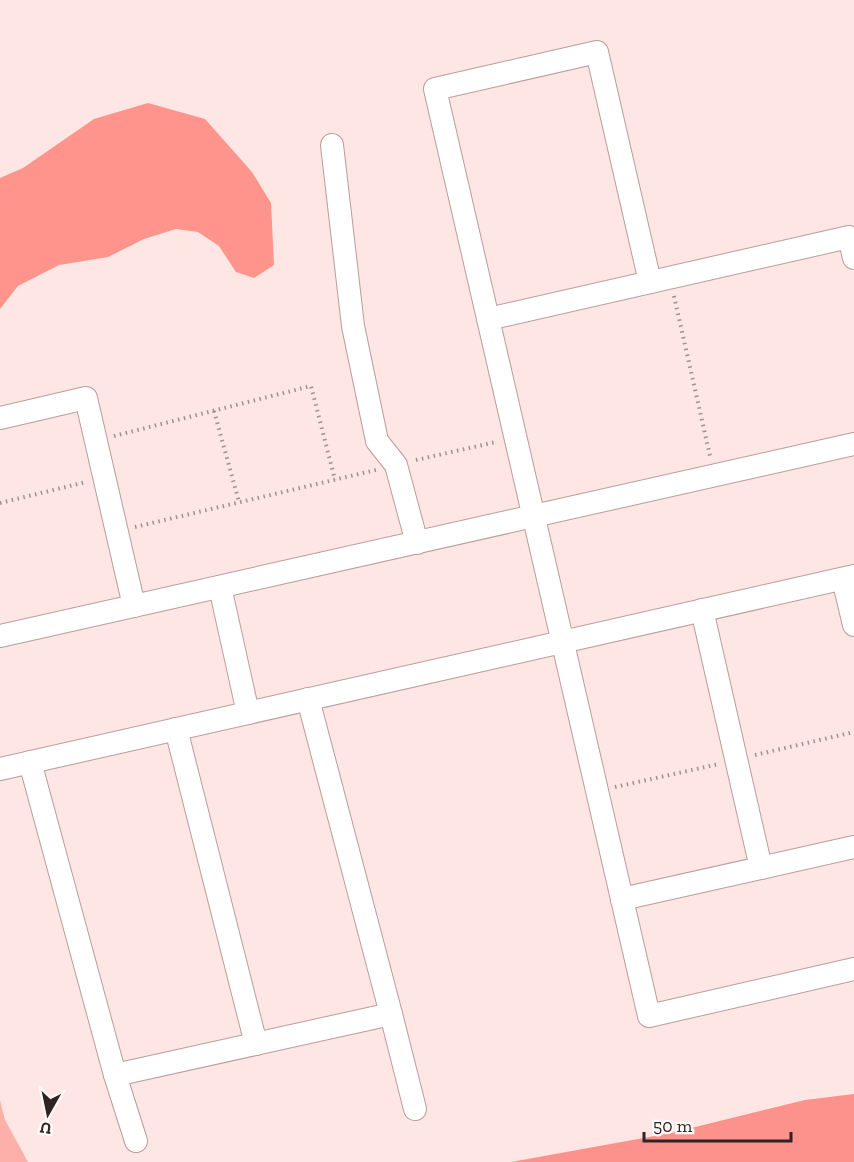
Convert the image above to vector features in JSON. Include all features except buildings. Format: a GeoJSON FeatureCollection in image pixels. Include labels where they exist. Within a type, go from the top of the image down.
{"type":"FeatureCollection","features":[{"type":"Feature","properties":{"kind":"street"},"geometry":{"type":"LineString","coordinates":[[660,280],[597,52],[435,89],[649,1016],[854,969]]}},
{"type":"Feature","properties":{"kind":"street"},"geometry":{"type":"LineString","coordinates":[[332,145],[353,326],[377,441],[396,465],[417,543]]}},
{"type":"Feature","properties":{"kind":"street"},"geometry":{"type":"LineString","coordinates":[[488,319],[849,237],[854,258]]}},
{"type":"Feature","properties":{"kind":"street"},"geometry":{"type":"LineString","coordinates":[[0,418],[86,398],[134,606]]}},
{"type":"Feature","properties":{"kind":"street"},"geometry":{"type":"LineString","coordinates":[[0,636],[854,444]]}},
{"type":"Feature","properties":{"kind":"street"},"geometry":{"type":"LineString","coordinates":[[0,769],[848,577],[854,625]]}},
{"type":"Feature","properties":{"kind":"street"},"geometry":{"type":"LineString","coordinates":[[220,587],[248,713]]}},
{"type":"Feature","properties":{"kind":"street"},"geometry":{"type":"LineString","coordinates":[[702,610],[761,868]]}},
{"type":"Feature","properties":{"kind":"street"},"geometry":{"type":"LineString","coordinates":[[308,699],[415,1109]]}},
{"type":"Feature","properties":{"kind":"street"},"geometry":{"type":"LineString","coordinates":[[176,729],[256,1044]]}},
{"type":"Feature","properties":{"kind":"street"},"geometry":{"type":"LineString","coordinates":[[30,762],[115,1075],[136,1141]]}},
{"type":"Feature","properties":{"kind":"street"},"geometry":{"type":"LineString","coordinates":[[622,899],[854,847]]}},
{"type":"Feature","properties":{"kind":"street"},"geometry":{"type":"LineString","coordinates":[[115,1075],[391,1014]]}},
{"type":"Feature","properties":{"kind":"path"},"geometry":{"type":"LineString","coordinates":[[660,280],[715,475]]}},
{"type":"Feature","properties":{"kind":"path"},"geometry":{"type":"LineString","coordinates":[[96,440],[310,386],[334,480]]}},
{"type":"Feature","properties":{"kind":"path"},"geometry":{"type":"LineString","coordinates":[[214,411],[240,502]]}},
{"type":"Feature","properties":{"kind":"path"},"geometry":{"type":"LineString","coordinates":[[117,531],[516,437]]}},
{"type":"Feature","properties":{"kind":"path"},"geometry":{"type":"LineString","coordinates":[[0,503],[105,478]]}},
{"type":"Feature","properties":{"kind":"shaded area"},"geometry":{"type":"Polygon","coordinates":[[[148,103],[205,119],[252,172],[271,203],[274,265],[254,278],[236,272],[219,246],[198,232],[176,229],[144,239],[108,257],[59,265],[18,286],[0,309],[0,178],[23,168],[94,119],[148,103]]]}},
{"type":"Feature","properties":{"kind":"shaded area"},"geometry":{"type":"Polygon","coordinates":[[[854,1094],[854,1162],[511,1162],[671,1133],[805,1100],[854,1094]]]}},
{"type":"Feature","properties":{"kind":"shaded area"},"geometry":{"type":"Polygon","coordinates":[[[0,1100],[5,1120],[28,1162],[0,1162],[0,1100]]]}}]}
